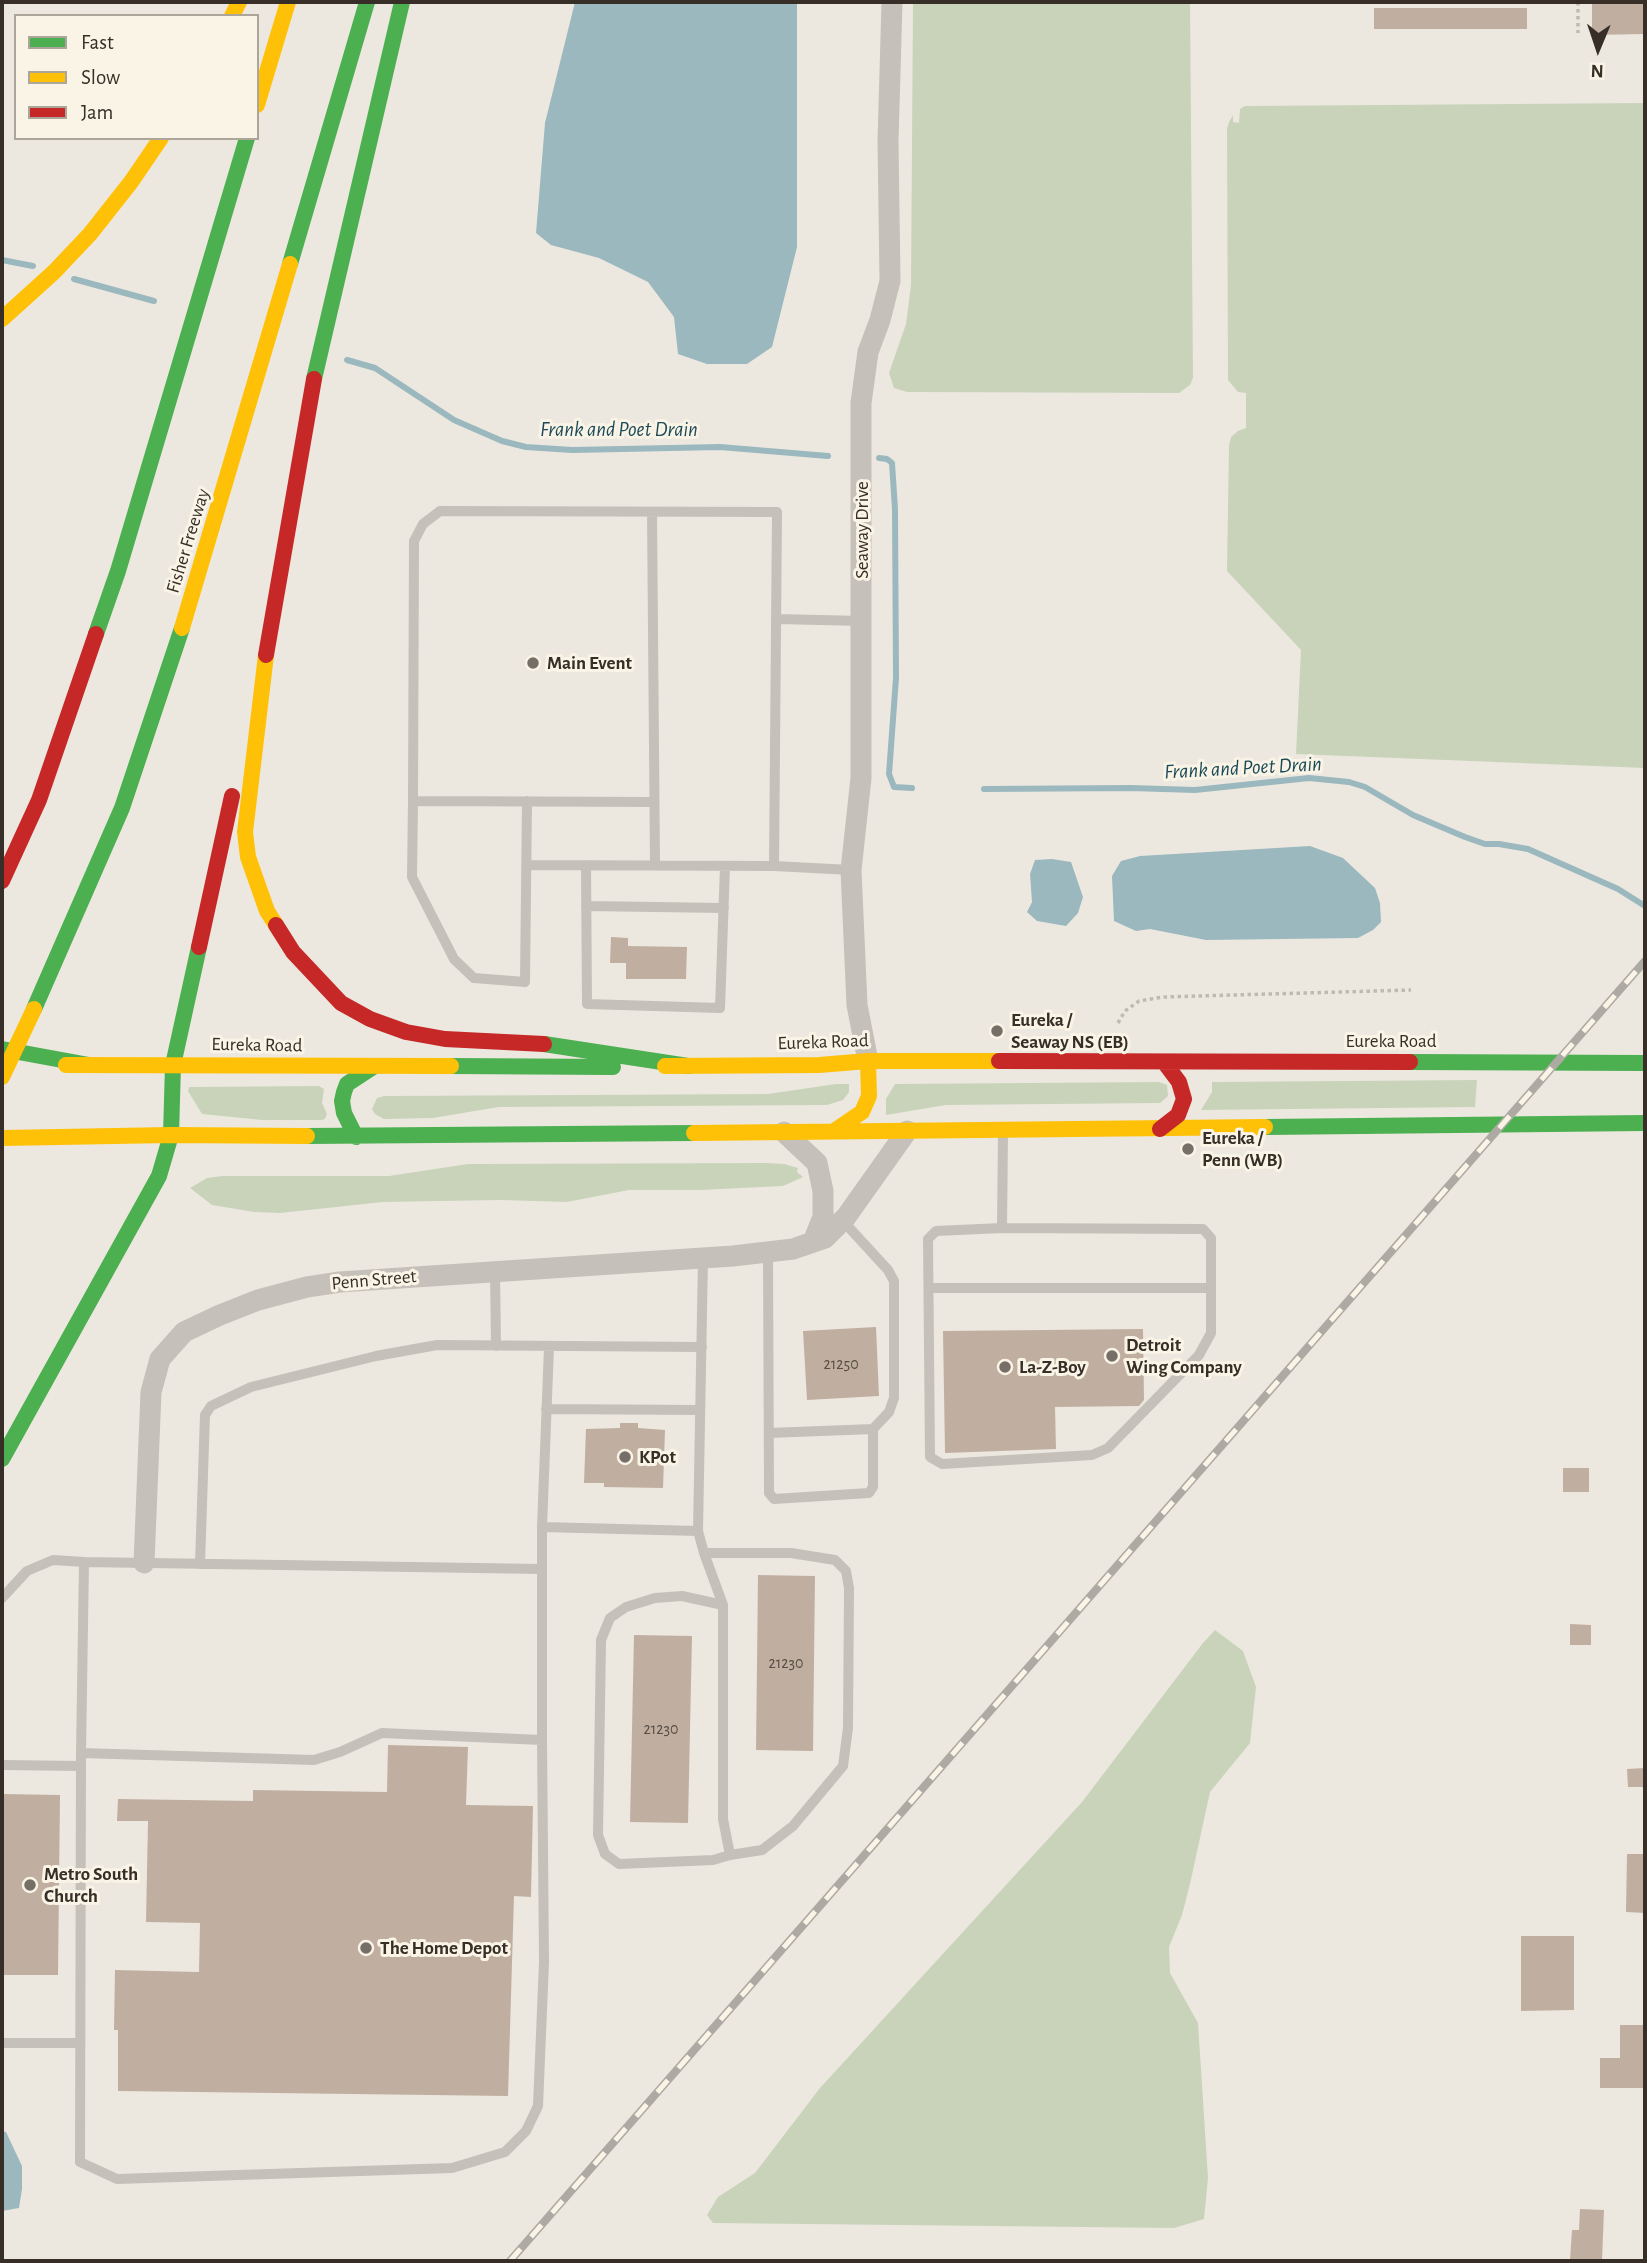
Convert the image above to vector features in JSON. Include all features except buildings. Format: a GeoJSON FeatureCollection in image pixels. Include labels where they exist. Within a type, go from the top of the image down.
{"type":"FeatureCollection","features":[{"type":"Feature","properties":{"kind":"main road"},"geometry":{"type":"LineString","coordinates":[[259,97],[288,2]]}},
{"type":"Feature","properties":{"kind":"main road","name":"Fisher Freeway"},"geometry":{"type":"LineString","coordinates":[[2,1077],[122,808],[197,584],[367,2]]}},
{"type":"Feature","properties":{"kind":"main road"},"geometry":{"type":"LineString","coordinates":[[2,1459],[143,1208],[159,1176],[171,1135],[173,1065],[270,623],[319,351],[402,2]]}},
{"type":"Feature","properties":{"kind":"main road"},"geometry":{"type":"LineString","coordinates":[[2,319],[54,272],[90,234],[131,182],[159,140]]}},
{"type":"Feature","properties":{"kind":"main road"},"geometry":{"type":"LineString","coordinates":[[2,881],[39,800],[118,572],[246,140]]}},
{"type":"Feature","properties":{"kind":"main road"},"geometry":{"type":"LineString","coordinates":[[270,623],[247,807],[245,832],[248,857],[267,911],[281,935],[319,982],[341,1003],[370,1019],[406,1032],[445,1039],[552,1044],[688,1066]]}},
{"type":"Feature","properties":{"kind":"main road"},"geometry":{"type":"LineString","coordinates":[[2,1049],[89,1065]]}},
{"type":"Feature","properties":{"kind":"main road"},"geometry":{"type":"LineString","coordinates":[[834,1132],[862,1112],[869,1096],[868,1061]]}},
{"type":"Feature","properties":{"kind":"main road","name":"Eureka Road"},"geometry":{"type":"LineString","coordinates":[[2,1066],[373,1068],[819,1065],[868,1061],[1645,1063]]}},
{"type":"Feature","properties":{"kind":"main road"},"geometry":{"type":"LineString","coordinates":[[1160,1129],[1178,1115],[1184,1100],[1180,1082],[1164,1062]]}},
{"type":"Feature","properties":{"kind":"main road"},"geometry":{"type":"LineString","coordinates":[[356,1137],[344,1113],[344,1091],[347,1084],[373,1068]]}},
{"type":"Feature","properties":{"kind":"main road"},"geometry":{"type":"LineString","coordinates":[[2,1138],[171,1135],[356,1137],[1645,1123]]}},
{"type":"Feature","properties":{"kind":"street","name":"Seaway Drive"},"geometry":{"type":"LineString","coordinates":[[868,1061],[857,1005],[851,870],[860,803],[863,621],[862,385],[868,352],[890,281],[888,141],[892,2]]}},
{"type":"Feature","properties":{"kind":"street","name":"Penn Street"},"geometry":{"type":"LineString","coordinates":[[144,1563],[151,1392],[160,1359],[184,1332],[220,1314],[258,1300],[307,1287],[340,1282],[704,1258],[793,1249],[825,1238],[843,1221],[906,1131]]}},
{"type":"Feature","properties":{"kind":"street"},"geometry":{"type":"LineString","coordinates":[[784,1132],[817,1163],[824,1191],[822,1217],[813,1242]]}},
{"type":"Feature","properties":{"kind":"lane"},"geometry":{"type":"LineString","coordinates":[[527,801],[525,982],[474,978],[454,959],[412,877],[414,541],[423,524],[440,511],[777,512],[774,866]]}},
{"type":"Feature","properties":{"kind":"lane"},"geometry":{"type":"LineString","coordinates":[[652,512],[655,865]]}},
{"type":"Feature","properties":{"kind":"lane"},"geometry":{"type":"LineString","coordinates":[[776,619],[863,621]]}},
{"type":"Feature","properties":{"kind":"lane"},"geometry":{"type":"LineString","coordinates":[[413,801],[654,802]]}},
{"type":"Feature","properties":{"kind":"lane"},"geometry":{"type":"LineString","coordinates":[[527,865],[774,866],[851,870]]}},
{"type":"Feature","properties":{"kind":"lane"},"geometry":{"type":"LineString","coordinates":[[586,865],[587,1003],[720,1008],[725,866]]}},
{"type":"Feature","properties":{"kind":"lane"},"geometry":{"type":"LineString","coordinates":[[586,906],[724,908]]}},
{"type":"Feature","properties":{"kind":"lane"},"geometry":{"type":"LineString","coordinates":[[1002,1228],[1003,1130]]}},
{"type":"Feature","properties":{"kind":"lane"},"geometry":{"type":"LineString","coordinates":[[768,1252],[769,1493],[774,1499],[869,1493],[873,1487],[873,1429],[889,1412],[894,1398],[894,1281],[888,1270],[843,1221]]}},
{"type":"Feature","properties":{"kind":"lane"},"geometry":{"type":"LineString","coordinates":[[1002,1228],[1203,1229],[1211,1238],[1211,1288],[1211,1333],[1199,1355],[1108,1448],[1092,1455],[942,1464],[930,1457],[929,1239],[936,1231],[1002,1228]]}},
{"type":"Feature","properties":{"kind":"lane"},"geometry":{"type":"LineString","coordinates":[[704,1258],[698,1531],[723,1605],[723,1819],[730,1855]]}},
{"type":"Feature","properties":{"kind":"lane"},"geometry":{"type":"LineString","coordinates":[[495,1271],[496,1346]]}},
{"type":"Feature","properties":{"kind":"lane"},"geometry":{"type":"LineString","coordinates":[[929,1288],[1211,1288]]}},
{"type":"Feature","properties":{"kind":"lane"},"geometry":{"type":"LineString","coordinates":[[200,1564],[205,1415],[211,1406],[251,1387],[376,1356],[437,1345],[549,1348],[702,1347]]}},
{"type":"Feature","properties":{"kind":"lane"},"geometry":{"type":"LineString","coordinates":[[84,1562],[80,2162],[117,2179],[452,2168],[505,2152],[526,2131],[538,2106],[544,1962],[542,1527],[549,1348]]}},
{"type":"Feature","properties":{"kind":"lane"},"geometry":{"type":"LineString","coordinates":[[546,1409],[700,1410]]}},
{"type":"Feature","properties":{"kind":"lane"},"geometry":{"type":"LineString","coordinates":[[769,1433],[873,1429]]}},
{"type":"Feature","properties":{"kind":"lane"},"geometry":{"type":"LineString","coordinates":[[542,1527],[698,1531]]}},
{"type":"Feature","properties":{"kind":"lane"},"geometry":{"type":"LineString","coordinates":[[704,1553],[791,1553],[835,1560],[846,1571],[849,1588],[848,1728],[843,1766],[793,1826],[762,1850],[713,1860],[618,1864],[605,1854],[598,1835],[601,1640],[610,1618],[626,1607],[655,1598],[682,1597],[723,1605]]}},
{"type":"Feature","properties":{"kind":"lane"},"geometry":{"type":"LineString","coordinates":[[2,1598],[27,1571],[53,1560],[542,1569]]}},
{"type":"Feature","properties":{"kind":"lane"},"geometry":{"type":"LineString","coordinates":[[81,1754],[314,1760],[340,1752],[382,1733],[542,1740]]}},
{"type":"Feature","properties":{"kind":"lane"},"geometry":{"type":"LineString","coordinates":[[2,1765],[81,1766]]}},
{"type":"Feature","properties":{"kind":"lane"},"geometry":{"type":"LineString","coordinates":[[2,2043],[80,2043]]}},
{"type":"Feature","properties":{"kind":"path"},"geometry":{"type":"LineString","coordinates":[[1577,2],[1578,33]]}},
{"type":"Feature","properties":{"kind":"path"},"geometry":{"type":"LineString","coordinates":[[1118,1023],[1125,1011],[1139,1001],[1163,998],[1411,990]]}},
{"type":"Feature","properties":{"kind":"green space"},"geometry":{"type":"Polygon","coordinates":[[[913,2],[1190,2],[1193,378],[1190,385],[1179,393],[907,392],[894,388],[889,373],[906,324],[911,285],[913,2]]]}},
{"type":"Feature","properties":{"kind":"green space"},"geometry":{"type":"Polygon","coordinates":[[[1645,103],[1645,768],[1296,754],[1301,650],[1227,571],[1229,445],[1231,437],[1246,428],[1246,393],[1238,392],[1228,380],[1229,122],[1233,115],[1233,122],[1239,123],[1240,109],[1245,106],[1645,103]]]}},
{"type":"Feature","properties":{"kind":"green space"},"geometry":{"type":"Polygon","coordinates":[[[1477,1080],[1475,1107],[1201,1110],[1212,1092],[1212,1082],[1477,1080]]]}},
{"type":"Feature","properties":{"kind":"green space"},"geometry":{"type":"Polygon","coordinates":[[[1159,1082],[1167,1085],[1168,1096],[1160,1103],[946,1105],[886,1115],[886,1099],[895,1084],[1159,1082]]]}},
{"type":"Feature","properties":{"kind":"green space"},"geometry":{"type":"Polygon","coordinates":[[[849,1084],[849,1092],[843,1100],[827,1105],[499,1107],[433,1118],[384,1119],[372,1109],[377,1098],[384,1096],[768,1094],[849,1084]]]}},
{"type":"Feature","properties":{"kind":"green space"},"geometry":{"type":"Polygon","coordinates":[[[319,1086],[324,1089],[322,1103],[327,1114],[325,1119],[321,1120],[262,1120],[202,1114],[188,1091],[189,1087],[319,1086]]]}},
{"type":"Feature","properties":{"kind":"green space"},"geometry":{"type":"Polygon","coordinates":[[[767,1163],[798,1168],[797,1172],[803,1177],[783,1186],[629,1190],[567,1202],[383,1202],[280,1213],[212,1205],[190,1188],[207,1178],[222,1176],[389,1176],[468,1164],[767,1163]]]}},
{"type":"Feature","properties":{"kind":"green space"},"geometry":{"type":"Polygon","coordinates":[[[1215,1630],[1243,1651],[1256,1687],[1250,1743],[1210,1792],[1182,1915],[1169,1947],[1170,1973],[1198,2023],[1208,2178],[1204,2219],[1174,2228],[713,2223],[707,2215],[718,2197],[755,2173],[820,2088],[1082,1802],[1215,1630]]]}},
{"type":"Feature","properties":{"kind":"water"},"geometry":{"type":"Polygon","coordinates":[[[575,2],[797,2],[797,247],[772,347],[747,364],[707,364],[678,354],[674,317],[648,282],[599,258],[551,245],[536,233],[545,123],[575,2]]]}},
{"type":"Feature","properties":{"kind":"water"},"geometry":{"type":"Polygon","coordinates":[[[1310,846],[1343,858],[1375,888],[1380,903],[1381,922],[1373,930],[1358,938],[1206,940],[1150,929],[1136,931],[1114,921],[1112,876],[1121,861],[1140,856],[1310,846]]]}},
{"type":"Feature","properties":{"kind":"water"},"geometry":{"type":"Polygon","coordinates":[[[1035,860],[1071,862],[1083,897],[1078,913],[1066,926],[1037,921],[1027,912],[1032,902],[1030,874],[1035,860]]]}},
{"type":"Feature","properties":{"kind":"water"},"geometry":{"type":"Polygon","coordinates":[[[2,2131],[6,2132],[22,2166],[22,2189],[19,2208],[2,2211],[2,2131]]]}},
{"type":"Feature","properties":{"kind":"waterway","name":"Frank and Poet Drain"},"geometry":{"type":"LineString","coordinates":[[2,260],[33,266]]}},
{"type":"Feature","properties":{"kind":"waterway","name":"Frank and Poet Drain"},"geometry":{"type":"LineString","coordinates":[[74,279],[154,301]]}},
{"type":"Feature","properties":{"kind":"waterway","name":"Frank and Poet Drain"},"geometry":{"type":"LineString","coordinates":[[347,360],[375,368],[454,420],[502,441],[526,447],[572,450],[720,447],[828,456]]}},
{"type":"Feature","properties":{"kind":"waterway","name":"Frank and Poet Drain"},"geometry":{"type":"LineString","coordinates":[[879,458],[892,463],[895,509],[896,678],[889,774],[894,787],[912,788]]}},
{"type":"Feature","properties":{"kind":"waterway","name":"Frank and Poet Drain"},"geometry":{"type":"LineString","coordinates":[[984,789],[1195,790],[1309,778],[1349,782],[1365,787],[1413,815],[1465,837],[1485,844],[1528,849],[1618,889],[1645,906]]}},
{"type":"Feature","properties":{"kind":"railway"},"geometry":{"type":"LineString","coordinates":[[510,2261],[1645,961]]}},
{"type":"Feature","properties":{"kind":"traffic: fast"},"geometry":{"type":"LineString","coordinates":[[290,264],[367,2]]}},
{"type":"Feature","properties":{"kind":"traffic: fast"},"geometry":{"type":"LineString","coordinates":[[314,379],[402,2]]}},
{"type":"Feature","properties":{"kind":"traffic: fast"},"geometry":{"type":"LineString","coordinates":[[96,634],[118,571],[246,140]]}},
{"type":"Feature","properties":{"kind":"traffic: fast"},"geometry":{"type":"LineString","coordinates":[[34,1009],[122,808],[182,628]]}},
{"type":"Feature","properties":{"kind":"traffic: fast"},"geometry":{"type":"LineString","coordinates":[[2,1459],[159,1176],[171,1135],[173,1065],[199,947]]}},
{"type":"Feature","properties":{"kind":"traffic: fast"},"geometry":{"type":"LineString","coordinates":[[544,1044],[688,1066]]}},
{"type":"Feature","properties":{"kind":"traffic: fast"},"geometry":{"type":"LineString","coordinates":[[2,1049],[89,1065]]}},
{"type":"Feature","properties":{"kind":"traffic: fast"},"geometry":{"type":"LineString","coordinates":[[1410,1062],[1645,1063]]}},
{"type":"Feature","properties":{"kind":"traffic: fast"},"geometry":{"type":"LineString","coordinates":[[451,1066],[613,1067]]}},
{"type":"Feature","properties":{"kind":"traffic: fast"},"geometry":{"type":"LineString","coordinates":[[356,1137],[344,1113],[344,1092],[347,1084],[373,1067]]}},
{"type":"Feature","properties":{"kind":"traffic: fast"},"geometry":{"type":"LineString","coordinates":[[1265,1127],[1645,1123]]}},
{"type":"Feature","properties":{"kind":"traffic: fast"},"geometry":{"type":"LineString","coordinates":[[307,1136],[694,1133]]}},
{"type":"Feature","properties":{"kind":"traffic: slow"},"geometry":{"type":"LineString","coordinates":[[233,14],[239,2]]}},
{"type":"Feature","properties":{"kind":"traffic: slow"},"geometry":{"type":"LineString","coordinates":[[259,98],[288,2]]}},
{"type":"Feature","properties":{"kind":"traffic: slow"},"geometry":{"type":"LineString","coordinates":[[2,319],[54,272],[90,234],[160,140]]}},
{"type":"Feature","properties":{"kind":"traffic: slow"},"geometry":{"type":"LineString","coordinates":[[182,628],[290,264]]}},
{"type":"Feature","properties":{"kind":"traffic: slow"},"geometry":{"type":"LineString","coordinates":[[266,655],[245,832],[248,857],[267,911],[276,925]]}},
{"type":"Feature","properties":{"kind":"traffic: slow"},"geometry":{"type":"LineString","coordinates":[[2,1077],[34,1009]]}},
{"type":"Feature","properties":{"kind":"traffic: slow"},"geometry":{"type":"LineString","coordinates":[[834,1131],[862,1112],[869,1096],[868,1061]]}},
{"type":"Feature","properties":{"kind":"traffic: slow"},"geometry":{"type":"LineString","coordinates":[[665,1066],[999,1061]]}},
{"type":"Feature","properties":{"kind":"traffic: slow"},"geometry":{"type":"LineString","coordinates":[[66,1065],[451,1066]]}},
{"type":"Feature","properties":{"kind":"traffic: slow"},"geometry":{"type":"LineString","coordinates":[[694,1133],[1265,1127]]}},
{"type":"Feature","properties":{"kind":"traffic: slow"},"geometry":{"type":"LineString","coordinates":[[2,1138],[307,1136]]}},
{"type":"Feature","properties":{"kind":"traffic: jam"},"geometry":{"type":"LineString","coordinates":[[266,655],[314,379]]}},
{"type":"Feature","properties":{"kind":"traffic: jam"},"geometry":{"type":"LineString","coordinates":[[2,881],[39,800],[96,634]]}},
{"type":"Feature","properties":{"kind":"traffic: jam"},"geometry":{"type":"LineString","coordinates":[[199,947],[232,796]]}},
{"type":"Feature","properties":{"kind":"traffic: jam"},"geometry":{"type":"LineString","coordinates":[[276,925],[293,952],[341,1003],[370,1019],[406,1032],[445,1039],[544,1044]]}},
{"type":"Feature","properties":{"kind":"traffic: jam"},"geometry":{"type":"LineString","coordinates":[[999,1061],[1410,1062]]}},
{"type":"Feature","properties":{"kind":"traffic: jam"},"geometry":{"type":"LineString","coordinates":[[1160,1129],[1178,1115],[1184,1099],[1179,1082],[1164,1062]]}},
{"type":"Feature","properties":{"kind":"place","name":"Main Event"},"geometry":{"type":"Point","coordinates":[533,663]}},
{"type":"Feature","properties":{"kind":"place","name":"Eureka / Seaway NS (EB)"},"geometry":{"type":"Point","coordinates":[997,1031]}},
{"type":"Feature","properties":{"kind":"place","name":"Eureka / Penn (WB)"},"geometry":{"type":"Point","coordinates":[1188,1149]}},
{"type":"Feature","properties":{"kind":"place","name":"Detroit Wing Company"},"geometry":{"type":"Point","coordinates":[1112,1356]}},
{"type":"Feature","properties":{"kind":"place","name":"La-Z-Boy"},"geometry":{"type":"Point","coordinates":[1005,1367]}},
{"type":"Feature","properties":{"kind":"place","name":"KPot"},"geometry":{"type":"Point","coordinates":[625,1457]}},
{"type":"Feature","properties":{"kind":"place","name":"Metro South Church"},"geometry":{"type":"Point","coordinates":[30,1885]}},
{"type":"Feature","properties":{"kind":"place","name":"The Home Depot"},"geometry":{"type":"Point","coordinates":[366,1948]}}]}
